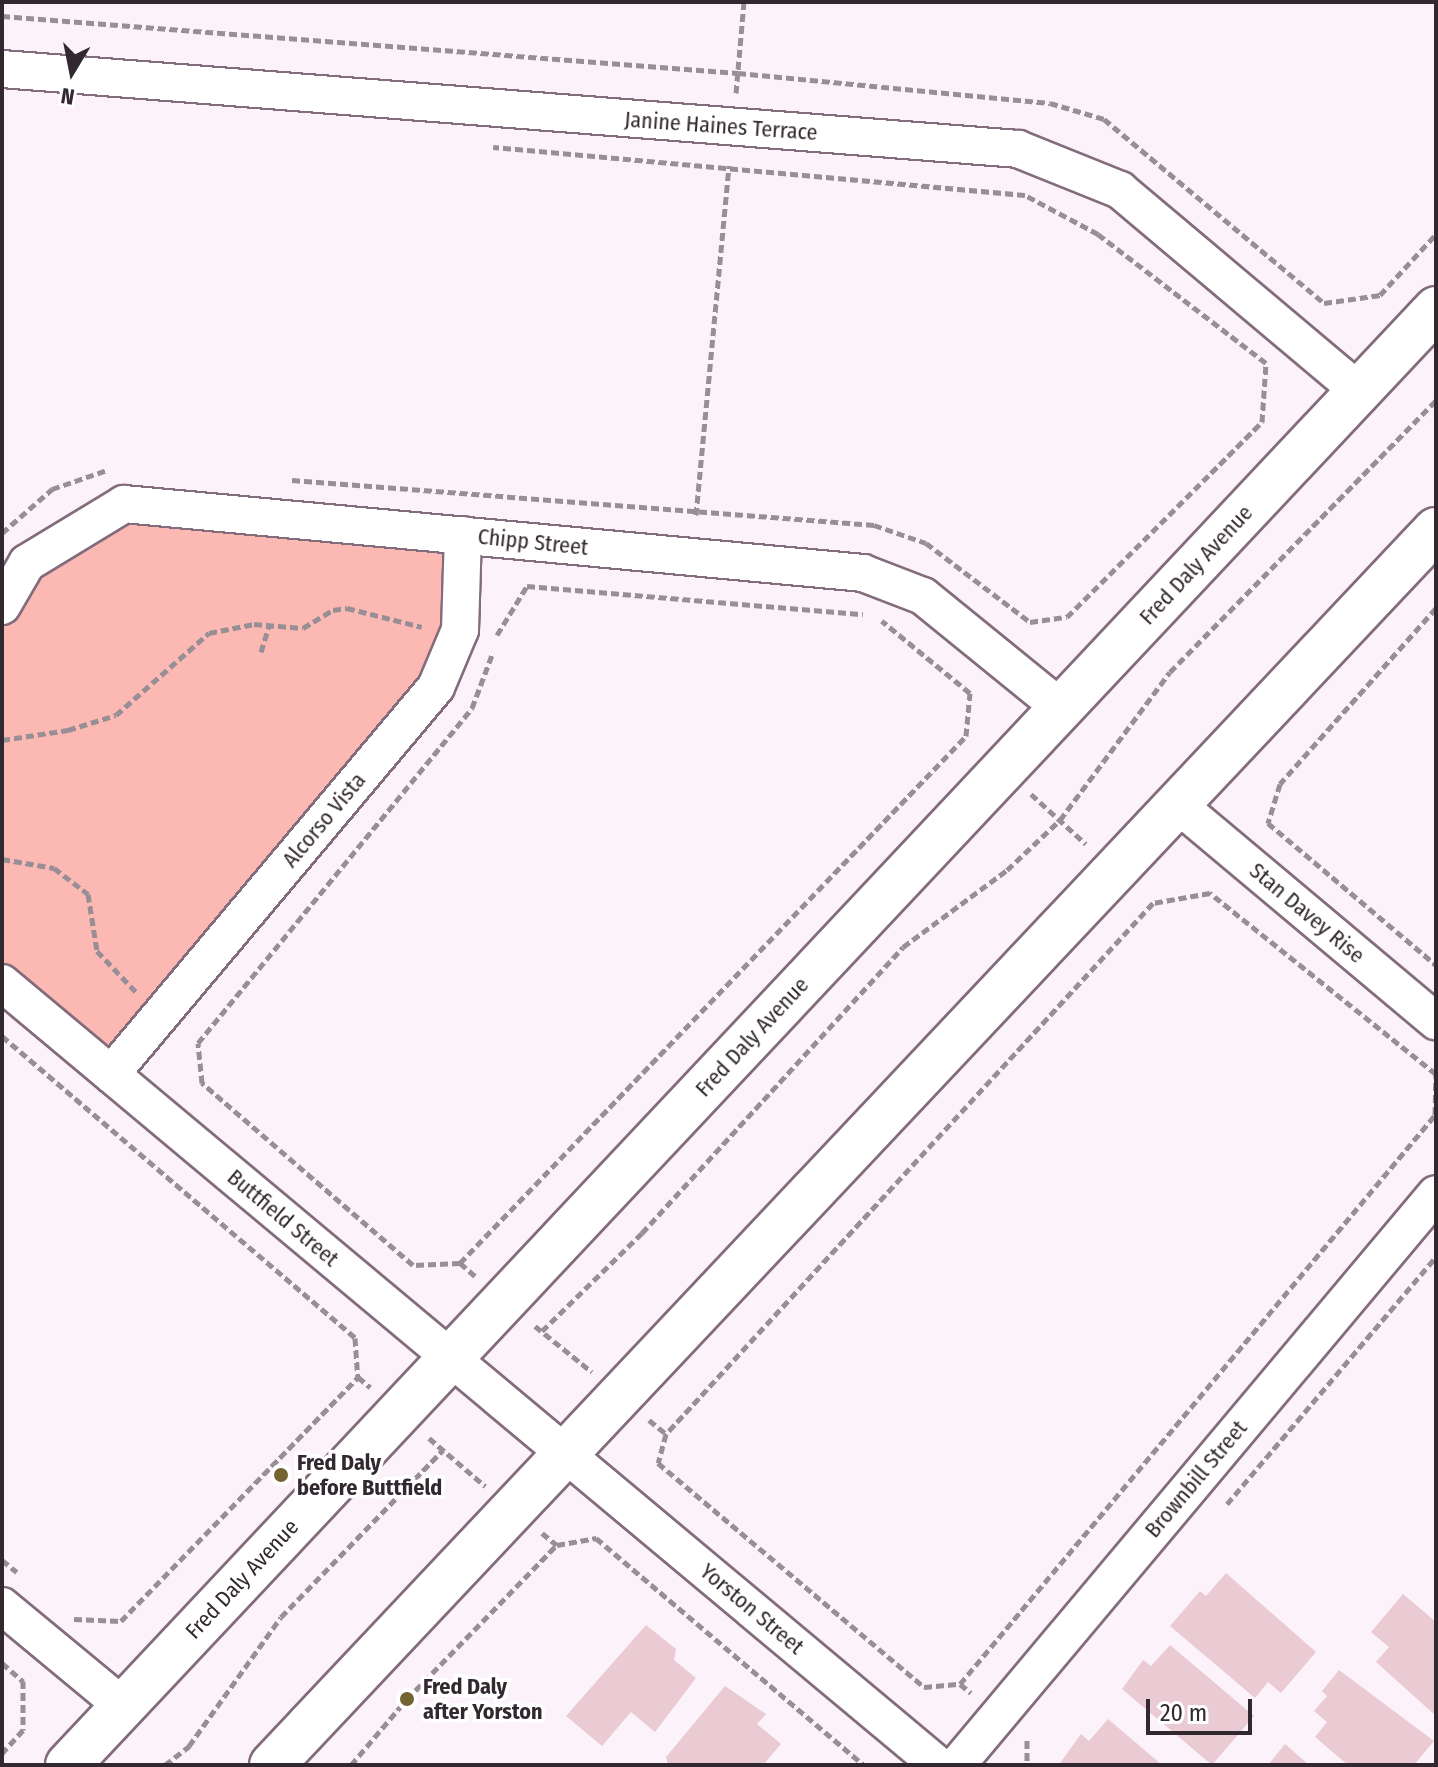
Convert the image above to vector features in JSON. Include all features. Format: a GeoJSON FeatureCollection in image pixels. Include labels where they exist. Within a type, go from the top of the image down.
{"type":"FeatureCollection","features":[{"type":"Feature","properties":{"kind":"street","name":"Janine Haines Terrace"},"geometry":{"type":"LineString","coordinates":[[2,69],[1018,149],[1120,190],[1359,391]]}},
{"type":"Feature","properties":{"kind":"street","name":"Fred Daly Avenue"},"geometry":{"type":"LineString","coordinates":[[68,1765],[1436,309]]}},
{"type":"Feature","properties":{"kind":"street","name":"Chipp Street"},"geometry":{"type":"LineString","coordinates":[[2,606],[27,563],[124,504],[863,573],[923,596],[1061,708]]}},
{"type":"Feature","properties":{"kind":"street"},"geometry":{"type":"LineString","coordinates":[[272,1765],[1436,530]]}},
{"type":"Feature","properties":{"kind":"street","name":"Alcorso Vista"},"geometry":{"type":"LineString","coordinates":[[111,1074],[436,687],[460,630],[463,535]]}},
{"type":"Feature","properties":{"kind":"street","name":"Stan Davey Rise"},"geometry":{"type":"LineString","coordinates":[[1177,804],[1436,1021]]}},
{"type":"Feature","properties":{"kind":"street","name":"Buttfield Street"},"geometry":{"type":"LineString","coordinates":[[2,983],[565,1454]]}},
{"type":"Feature","properties":{"kind":"street","name":"Brownbill Street"},"geometry":{"type":"LineString","coordinates":[[957,1765],[1436,1194]]}},
{"type":"Feature","properties":{"kind":"street","name":"Yorston Street"},"geometry":{"type":"LineString","coordinates":[[565,1454],[938,1765]]}},
{"type":"Feature","properties":{"kind":"street"},"geometry":{"type":"LineString","coordinates":[[14,1592],[123,1706]]}},
{"type":"Feature","properties":{"kind":"path"},"geometry":{"type":"LineString","coordinates":[[692,557],[744,2]]}},
{"type":"Feature","properties":{"kind":"path"},"geometry":{"type":"LineString","coordinates":[[476,145],[1025,195],[1098,234],[1266,363],[1262,422],[1067,617],[1030,622],[926,543],[874,525]]}},
{"type":"Feature","properties":{"kind":"path"},"geometry":{"type":"LineString","coordinates":[[542,1332],[642,1233],[903,947],[1007,870],[1060,820],[1170,672],[1436,400]]}},
{"type":"Feature","properties":{"kind":"path"},"geometry":{"type":"LineString","coordinates":[[198,1043],[472,708],[484,685],[497,634],[527,586],[876,615],[970,693],[966,736],[460,1263]]}},
{"type":"Feature","properties":{"kind":"path"},"geometry":{"type":"LineString","coordinates":[[2,740],[68,730],[116,715],[209,633],[269,626],[303,628],[333,610],[347,608],[417,626]]}},
{"type":"Feature","properties":{"kind":"path"},"geometry":{"type":"LineString","coordinates":[[1436,608],[1280,784],[1268,823],[1436,965]]}},
{"type":"Feature","properties":{"kind":"path"},"geometry":{"type":"LineString","coordinates":[[261,652],[269,626]]}},
{"type":"Feature","properties":{"kind":"path"},"geometry":{"type":"LineString","coordinates":[[966,736],[1153,903]]}},
{"type":"Feature","properties":{"kind":"path"},"geometry":{"type":"LineString","coordinates":[[2,859],[54,868],[88,894],[97,951],[198,1043],[202,1083],[413,1265],[460,1263],[666,1434]]}},
{"type":"Feature","properties":{"kind":"path"},"geometry":{"type":"LineString","coordinates":[[1210,893],[1436,1074],[1436,1115],[960,1684],[924,1687],[658,1463],[666,1434],[1153,903],[1210,893]]}},
{"type":"Feature","properties":{"kind":"path"},"geometry":{"type":"LineString","coordinates":[[2,1036],[355,1338],[358,1377],[557,1545]]}},
{"type":"Feature","properties":{"kind":"path"},"geometry":{"type":"LineString","coordinates":[[1221,1511],[1436,1257]]}},
{"type":"Feature","properties":{"kind":"path"},"geometry":{"type":"LineString","coordinates":[[60,1609],[72,1619],[121,1621],[358,1377]]}},
{"type":"Feature","properties":{"kind":"path"},"geometry":{"type":"LineString","coordinates":[[165,1765],[189,1746],[281,1617],[443,1450]]}},
{"type":"Feature","properties":{"kind":"path"},"geometry":{"type":"LineString","coordinates":[[351,1765],[407,1699],[557,1545],[596,1538],[864,1765]]}},
{"type":"Feature","properties":{"kind":"path"},"geometry":{"type":"LineString","coordinates":[[2,1560],[14,1592]]}},
{"type":"Feature","properties":{"kind":"path"},"geometry":{"type":"LineString","coordinates":[[2,1663],[23,1681],[23,1730],[2,1753]]}},
{"type":"Feature","properties":{"kind":"path"},"geometry":{"type":"LineString","coordinates":[[1027,1765],[1026,1741],[1036,1729]]}},
{"type":"Feature","properties":{"kind":"shaded area"},"geometry":{"type":"Polygon","coordinates":[[[124,504],[463,535],[460,630],[111,1074],[2,983],[2,606],[124,504]]]}},
{"type":"Feature","properties":{"kind":"building"},"geometry":{"type":"Polygon","coordinates":[[[1226,1573],[1316,1652],[1281,1693],[1268,1682],[1255,1698],[1170,1626],[1200,1591],[1206,1596],[1226,1573]]]}},
{"type":"Feature","properties":{"kind":"building"},"geometry":{"type":"Polygon","coordinates":[[[1403,1594],[1436,1622],[1436,1716],[1376,1662],[1389,1647],[1371,1632],[1403,1594]]]}},
{"type":"Feature","properties":{"kind":"building"},"geometry":{"type":"Polygon","coordinates":[[[646,1625],[676,1649],[674,1660],[696,1678],[655,1732],[631,1712],[602,1746],[566,1716],[646,1625]]]}},
{"type":"Feature","properties":{"kind":"building"},"geometry":{"type":"Polygon","coordinates":[[[1170,1645],[1254,1716],[1212,1765],[1122,1689],[1143,1660],[1151,1666],[1170,1645]]]}},
{"type":"Feature","properties":{"kind":"building"},"geometry":{"type":"Polygon","coordinates":[[[1339,1670],[1434,1741],[1414,1765],[1348,1765],[1315,1737],[1327,1722],[1314,1711],[1327,1696],[1322,1691],[1339,1670]]]}},
{"type":"Feature","properties":{"kind":"building"},"geometry":{"type":"Polygon","coordinates":[[[725,1686],[766,1714],[757,1724],[781,1744],[763,1765],[668,1765],[666,1757],[725,1686]]]}},
{"type":"Feature","properties":{"kind":"building"},"geometry":{"type":"Polygon","coordinates":[[[1108,1719],[1162,1765],[1060,1763],[1081,1734],[1089,1741],[1108,1719]]]}},
{"type":"Feature","properties":{"kind":"building"},"geometry":{"type":"Polygon","coordinates":[[[1285,1744],[1309,1765],[1268,1765],[1285,1744]]]}},
{"type":"Feature","properties":{"kind":"place","name":"Fred Daly before Buttfield"},"geometry":{"type":"Point","coordinates":[281,1475]}},
{"type":"Feature","properties":{"kind":"place","name":"Fred Daly after Yorston"},"geometry":{"type":"Point","coordinates":[407,1699]}}]}
